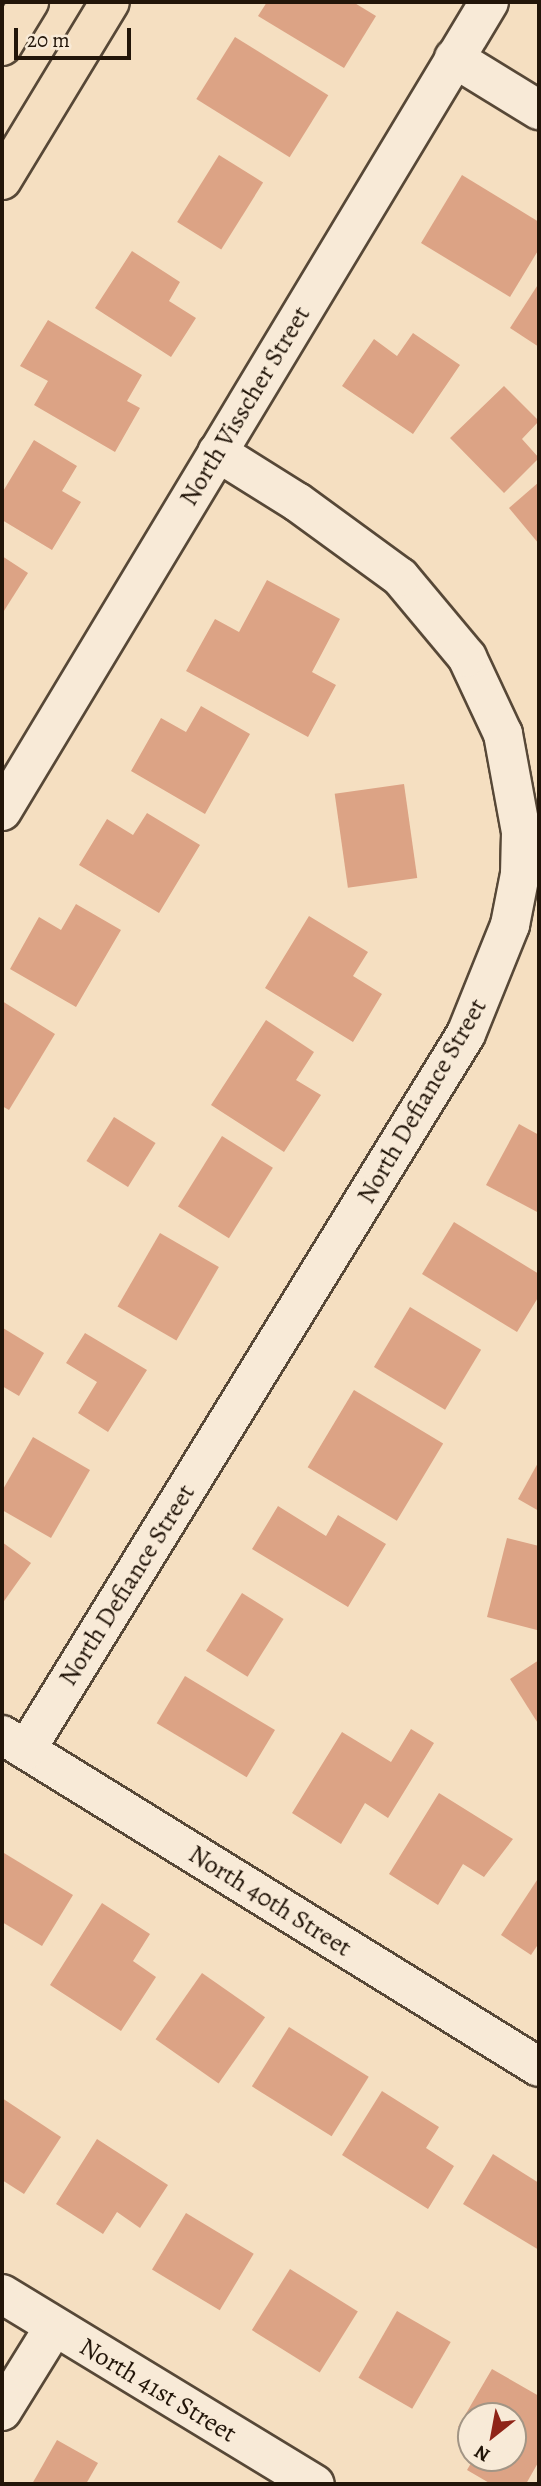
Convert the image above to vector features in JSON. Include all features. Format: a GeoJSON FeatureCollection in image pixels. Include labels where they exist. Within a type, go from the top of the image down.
{"type":"FeatureCollection","features":[{"type":"Feature","properties":{"kind":"main road"},"geometry":{"type":"LineString","coordinates":[[2,46],[29,2]]}},
{"type":"Feature","properties":{"kind":"main road"},"geometry":{"type":"LineString","coordinates":[[2,180],[110,2]]}},
{"type":"Feature","properties":{"kind":"street","name":"North Visscher Street"},"geometry":{"type":"LineString","coordinates":[[2,811],[489,2]]}},
{"type":"Feature","properties":{"kind":"street"},"geometry":{"type":"LineString","coordinates":[[454,58],[539,110]]}},
{"type":"Feature","properties":{"kind":"street","name":"North Defiance Street"},"geometry":{"type":"LineString","coordinates":[[14,1742],[466,1034],[510,925],[520,874],[521,832],[503,734],[467,657],[400,577],[298,502],[217,452]]}},
{"type":"Feature","properties":{"kind":"street","name":"North 40th Street"},"geometry":{"type":"LineString","coordinates":[[14,1742],[539,2067]]}},
{"type":"Feature","properties":{"kind":"street","name":"North 41st Street"},"geometry":{"type":"LineString","coordinates":[[2,2294],[315,2484]]}},
{"type":"Feature","properties":{"kind":"street"},"geometry":{"type":"LineString","coordinates":[[2,2411],[54,2327]]}},
{"type":"Feature","properties":{"kind":"building"},"geometry":{"type":"Polygon","coordinates":[[[267,2],[353,2],[376,16],[344,68],[258,16],[267,2]]]}},
{"type":"Feature","properties":{"kind":"building"},"geometry":{"type":"Polygon","coordinates":[[[235,37],[328,95],[290,157],[196,99],[235,37]]]}},
{"type":"Feature","properties":{"kind":"building"},"geometry":{"type":"Polygon","coordinates":[[[219,155],[263,183],[221,250],[177,222],[219,155]]]}},
{"type":"Feature","properties":{"kind":"building"},"geometry":{"type":"Polygon","coordinates":[[[462,175],[539,222],[539,249],[510,297],[421,243],[462,175]]]}},
{"type":"Feature","properties":{"kind":"building"},"geometry":{"type":"Polygon","coordinates":[[[132,251],[180,282],[169,301],[196,318],[171,357],[95,308],[132,251]]]}},
{"type":"Feature","properties":{"kind":"building"},"geometry":{"type":"Polygon","coordinates":[[[539,283],[539,347],[510,328],[539,283]]]}},
{"type":"Feature","properties":{"kind":"building"},"geometry":{"type":"Polygon","coordinates":[[[48,320],[142,375],[127,401],[140,408],[115,452],[34,405],[48,381],[20,366],[48,320]]]}},
{"type":"Feature","properties":{"kind":"building"},"geometry":{"type":"Polygon","coordinates":[[[413,333],[460,365],[413,434],[342,386],[374,339],[397,356],[413,333]]]}},
{"type":"Feature","properties":{"kind":"building"},"geometry":{"type":"Polygon","coordinates":[[[504,386],[539,421],[522,439],[539,458],[504,493],[450,438],[504,386]]]}},
{"type":"Feature","properties":{"kind":"building"},"geometry":{"type":"Polygon","coordinates":[[[34,440],[77,466],[62,491],[81,502],[52,550],[2,520],[2,493],[34,440]]]}},
{"type":"Feature","properties":{"kind":"building"},"geometry":{"type":"Polygon","coordinates":[[[539,482],[539,544],[509,508],[539,482]]]}},
{"type":"Feature","properties":{"kind":"building"},"geometry":{"type":"Polygon","coordinates":[[[2,556],[28,573],[2,614],[2,556]]]}},
{"type":"Feature","properties":{"kind":"building"},"geometry":{"type":"Polygon","coordinates":[[[267,580],[340,619],[312,672],[336,685],[308,737],[186,671],[215,619],[239,632],[267,580]]]}},
{"type":"Feature","properties":{"kind":"building"},"geometry":{"type":"Polygon","coordinates":[[[201,706],[250,734],[205,814],[131,771],[161,718],[186,732],[201,706]]]}},
{"type":"Feature","properties":{"kind":"building"},"geometry":{"type":"Polygon","coordinates":[[[404,784],[417,878],[348,888],[335,794],[404,784]]]}},
{"type":"Feature","properties":{"kind":"building"},"geometry":{"type":"Polygon","coordinates":[[[147,813],[200,845],[159,913],[79,865],[107,819],[133,835],[147,813]]]}},
{"type":"Feature","properties":{"kind":"building"},"geometry":{"type":"Polygon","coordinates":[[[76,904],[121,930],[76,1007],[10,969],[39,917],[61,930],[76,904]]]}},
{"type":"Feature","properties":{"kind":"building"},"geometry":{"type":"Polygon","coordinates":[[[309,916],[368,952],[353,976],[382,994],[353,1042],[265,988],[309,916]]]}},
{"type":"Feature","properties":{"kind":"building"},"geometry":{"type":"Polygon","coordinates":[[[2,1001],[55,1034],[9,1110],[2,1106],[2,1001]]]}},
{"type":"Feature","properties":{"kind":"building"},"geometry":{"type":"Polygon","coordinates":[[[266,1020],[314,1052],[296,1080],[321,1095],[284,1152],[211,1105],[266,1020]]]}},
{"type":"Feature","properties":{"kind":"building"},"geometry":{"type":"Polygon","coordinates":[[[114,1117],[156,1143],[128,1187],[86,1161],[114,1117]]]}},
{"type":"Feature","properties":{"kind":"building"},"geometry":{"type":"Polygon","coordinates":[[[519,1124],[539,1135],[539,1213],[486,1185],[519,1124]]]}},
{"type":"Feature","properties":{"kind":"building"},"geometry":{"type":"Polygon","coordinates":[[[222,1136],[273,1168],[229,1238],[178,1206],[222,1136]]]}},
{"type":"Feature","properties":{"kind":"building"},"geometry":{"type":"Polygon","coordinates":[[[454,1222],[539,1274],[539,1296],[517,1332],[422,1274],[454,1222]]]}},
{"type":"Feature","properties":{"kind":"building"},"geometry":{"type":"Polygon","coordinates":[[[160,1233],[219,1267],[176,1341],[118,1307],[160,1233]]]}},
{"type":"Feature","properties":{"kind":"building"},"geometry":{"type":"Polygon","coordinates":[[[410,1307],[481,1350],[445,1410],[374,1367],[410,1307]]]}},
{"type":"Feature","properties":{"kind":"building"},"geometry":{"type":"Polygon","coordinates":[[[3,1328],[44,1353],[19,1396],[2,1386],[3,1328]]]}},
{"type":"Feature","properties":{"kind":"building"},"geometry":{"type":"Polygon","coordinates":[[[85,1333],[147,1370],[108,1432],[78,1413],[97,1382],[66,1363],[85,1333]]]}},
{"type":"Feature","properties":{"kind":"building"},"geometry":{"type":"Polygon","coordinates":[[[354,1390],[443,1444],[397,1521],[308,1467],[354,1390]]]}},
{"type":"Feature","properties":{"kind":"building"},"geometry":{"type":"Polygon","coordinates":[[[33,1437],[90,1470],[51,1538],[2,1510],[2,1491],[33,1437]]]}},
{"type":"Feature","properties":{"kind":"building"},"geometry":{"type":"Polygon","coordinates":[[[539,1461],[539,1511],[518,1499],[539,1461]]]}},
{"type":"Feature","properties":{"kind":"building"},"geometry":{"type":"Polygon","coordinates":[[[278,1506],[326,1536],[338,1515],[386,1544],[348,1607],[252,1549],[278,1506]]]}},
{"type":"Feature","properties":{"kind":"building"},"geometry":{"type":"Polygon","coordinates":[[[507,1538],[539,1546],[537,1630],[487,1617],[507,1538]]]}},
{"type":"Feature","properties":{"kind":"building"},"geometry":{"type":"Polygon","coordinates":[[[2,1542],[31,1563],[2,1604],[2,1542]]]}},
{"type":"Feature","properties":{"kind":"building"},"geometry":{"type":"Polygon","coordinates":[[[242,1593],[284,1619],[248,1677],[206,1651],[242,1593]]]}},
{"type":"Feature","properties":{"kind":"building"},"geometry":{"type":"Polygon","coordinates":[[[539,1660],[539,1725],[510,1679],[539,1660]]]}},
{"type":"Feature","properties":{"kind":"building"},"geometry":{"type":"Polygon","coordinates":[[[185,1676],[275,1730],[247,1777],[157,1723],[185,1676]]]}},
{"type":"Feature","properties":{"kind":"building"},"geometry":{"type":"Polygon","coordinates":[[[411,1729],[434,1743],[388,1818],[365,1803],[341,1844],[292,1813],[342,1732],[391,1762],[411,1729]]]}},
{"type":"Feature","properties":{"kind":"building"},"geometry":{"type":"Polygon","coordinates":[[[439,1793],[513,1839],[484,1877],[463,1864],[438,1905],[389,1874],[439,1793]]]}},
{"type":"Feature","properties":{"kind":"building"},"geometry":{"type":"Polygon","coordinates":[[[4,1853],[73,1895],[42,1946],[2,1922],[4,1853]]]}},
{"type":"Feature","properties":{"kind":"building"},"geometry":{"type":"Polygon","coordinates":[[[539,1877],[539,1943],[531,1955],[501,1935],[539,1877]]]}},
{"type":"Feature","properties":{"kind":"building"},"geometry":{"type":"Polygon","coordinates":[[[102,1903],[150,1934],[133,1961],[156,1977],[121,2031],[50,1985],[102,1903]]]}},
{"type":"Feature","properties":{"kind":"building"},"geometry":{"type":"Polygon","coordinates":[[[202,1973],[265,2017],[219,2084],[156,2039],[202,1973]]]}},
{"type":"Feature","properties":{"kind":"building"},"geometry":{"type":"Polygon","coordinates":[[[289,2027],[369,2077],[332,2136],[252,2086],[289,2027]]]}},
{"type":"Feature","properties":{"kind":"building"},"geometry":{"type":"Polygon","coordinates":[[[382,2091],[439,2127],[426,2148],[454,2166],[428,2209],[342,2155],[382,2091]]]}},
{"type":"Feature","properties":{"kind":"building"},"geometry":{"type":"Polygon","coordinates":[[[2,2098],[61,2137],[24,2194],[2,2180],[2,2098]]]}},
{"type":"Feature","properties":{"kind":"building"},"geometry":{"type":"Polygon","coordinates":[[[97,2139],[168,2185],[140,2228],[117,2212],[103,2234],[56,2204],[97,2139]]]}},
{"type":"Feature","properties":{"kind":"building"},"geometry":{"type":"Polygon","coordinates":[[[493,2154],[539,2183],[539,2250],[463,2204],[493,2154]]]}},
{"type":"Feature","properties":{"kind":"building"},"geometry":{"type":"Polygon","coordinates":[[[186,2213],[254,2254],[220,2310],[152,2270],[186,2213]]]}},
{"type":"Feature","properties":{"kind":"building"},"geometry":{"type":"Polygon","coordinates":[[[290,2269],[358,2311],[320,2372],[252,2330],[290,2269]]]}},
{"type":"Feature","properties":{"kind":"building"},"geometry":{"type":"Polygon","coordinates":[[[397,2311],[451,2342],[412,2409],[358,2378],[397,2311]]]}},
{"type":"Feature","properties":{"kind":"building"},"geometry":{"type":"Polygon","coordinates":[[[492,2369],[539,2396],[539,2461],[526,2484],[491,2484],[470,2472],[527,2472],[527,2402],[473,2402],[492,2369]]]}},
{"type":"Feature","properties":{"kind":"building"},"geometry":{"type":"Polygon","coordinates":[[[57,2440],[98,2463],[86,2484],[32,2484],[57,2440]]]}}]}
